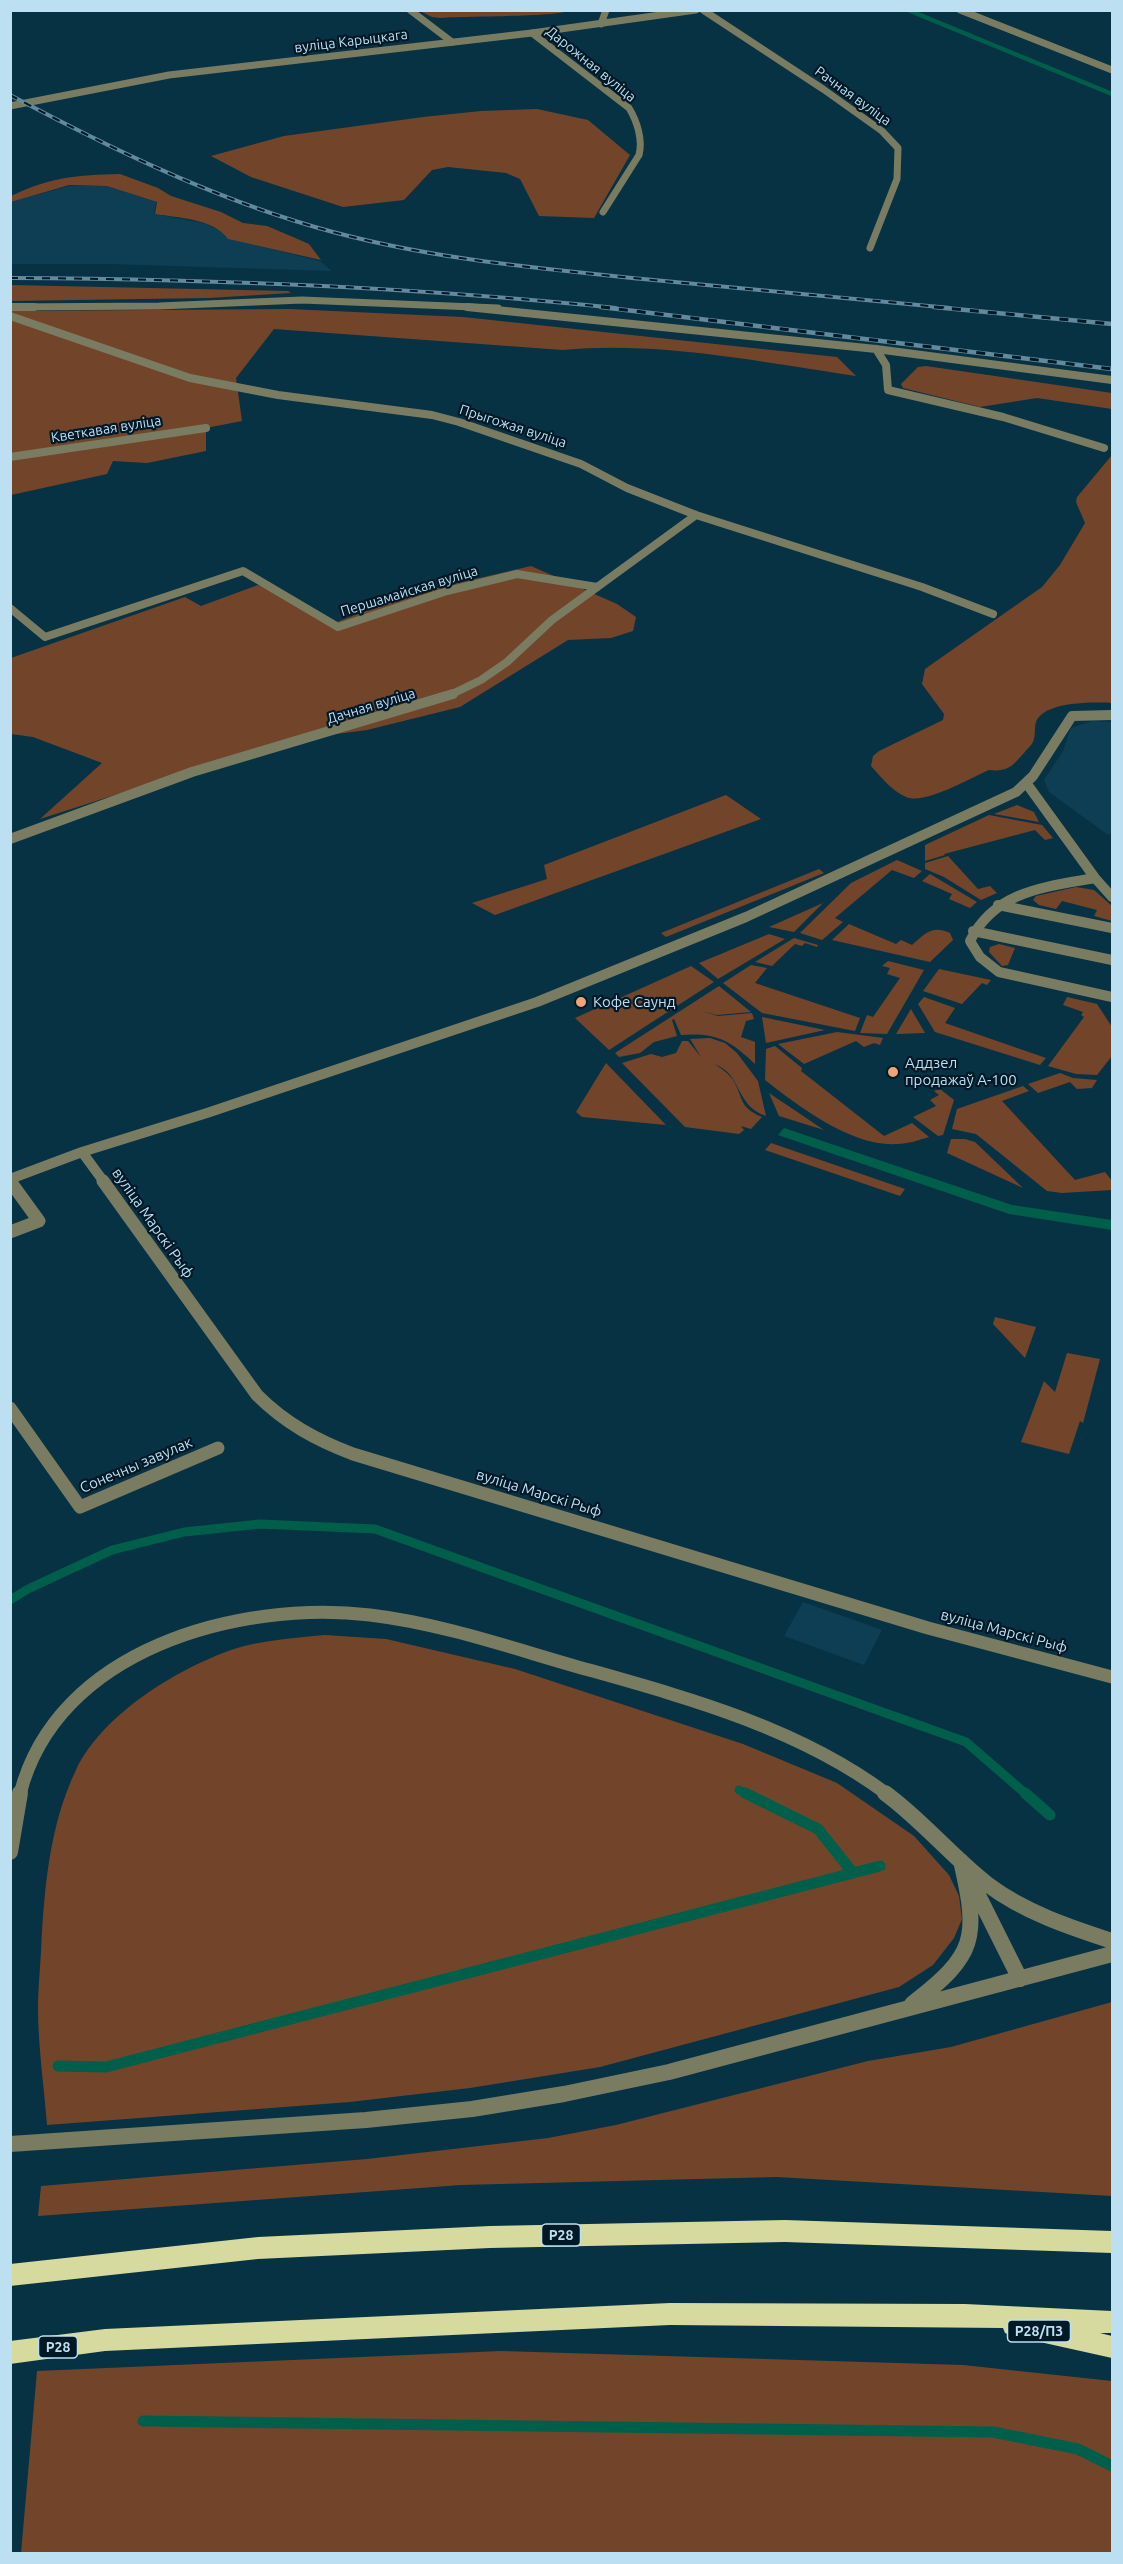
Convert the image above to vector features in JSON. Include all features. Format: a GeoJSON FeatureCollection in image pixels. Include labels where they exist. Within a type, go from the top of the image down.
{"type":"FeatureCollection","features":[{"type":"Feature","properties":{"kind":"highway","name":"Р28"},"geometry":{"type":"LineString","coordinates":[[10,2275],[258,2248],[490,2237],[784,2231],[1113,2241]]}},
{"type":"Feature","properties":{"kind":"highway","name":"Р28"},"geometry":{"type":"LineString","coordinates":[[10,2353],[105,2340],[658,2314],[965,2315],[1113,2322]]}},
{"type":"Feature","properties":{"kind":"highway","name":"Р28/П3"},"geometry":{"type":"LineString","coordinates":[[965,2315],[1113,2347]]}},
{"type":"Feature","properties":{"kind":"street"},"geometry":{"type":"LineString","coordinates":[[410,10],[452,42]]}},
{"type":"Feature","properties":{"kind":"street"},"geometry":{"type":"LineString","coordinates":[[601,24],[606,10]]}},
{"type":"Feature","properties":{"kind":"street","name":"вуліца Карыцкага"},"geometry":{"type":"LineString","coordinates":[[10,106],[169,75],[532,33],[696,10]]}},
{"type":"Feature","properties":{"kind":"street","name":"Рачная вуліца"},"geometry":{"type":"LineString","coordinates":[[703,10],[823,89],[882,131],[898,148],[897,179],[870,248]]}},
{"type":"Feature","properties":{"kind":"street"},"geometry":{"type":"LineString","coordinates":[[960,10],[1113,70]]}},
{"type":"Feature","properties":{"kind":"street","name":"Дарожная вуліца"},"geometry":{"type":"LineString","coordinates":[[532,33],[620,99],[635,118],[641,148],[639,155],[603,212]]}},
{"type":"Feature","properties":{"kind":"street"},"geometry":{"type":"LineString","coordinates":[[10,307],[159,306],[302,300],[483,307],[540,311],[876,349],[1113,380]]}},
{"type":"Feature","properties":{"kind":"street","name":"Прыгожая вуліца"},"geometry":{"type":"LineString","coordinates":[[10,316],[190,378],[278,395],[432,415],[459,422],[581,464],[627,488],[696,515],[922,587],[993,614]]}},
{"type":"Feature","properties":{"kind":"street"},"geometry":{"type":"LineString","coordinates":[[876,349],[886,364],[888,390],[1003,417],[1104,448]]}},
{"type":"Feature","properties":{"kind":"street","name":"Кветкавая вуліца"},"geometry":{"type":"LineString","coordinates":[[10,457],[206,428]]}},
{"type":"Feature","properties":{"kind":"street","name":"Дачная вуліца"},"geometry":{"type":"LineString","coordinates":[[10,839],[192,772],[444,698],[481,680],[507,662],[552,620],[696,515]]}},
{"type":"Feature","properties":{"kind":"street","name":"Першамайская вуліца"},"geometry":{"type":"LineString","coordinates":[[10,608],[45,637],[243,570],[338,627],[447,591],[517,574],[597,587]]}},
{"type":"Feature","properties":{"kind":"street"},"geometry":{"type":"LineString","coordinates":[[10,1232],[39,1221],[10,1180],[82,1152],[207,1113],[537,1002],[746,917],[1017,792],[1027,784],[1059,731],[1072,716],[1113,715]]}},
{"type":"Feature","properties":{"kind":"street"},"geometry":{"type":"LineString","coordinates":[[1027,784],[1095,878],[1113,897]]}},
{"type":"Feature","properties":{"kind":"street"},"geometry":{"type":"LineString","coordinates":[[1095,878],[1030,892],[998,905],[984,916],[970,941],[988,965],[999,972],[1113,997]]}},
{"type":"Feature","properties":{"kind":"street"},"geometry":{"type":"LineString","coordinates":[[998,905],[1113,928]]}},
{"type":"Feature","properties":{"kind":"street"},"geometry":{"type":"LineString","coordinates":[[974,931],[1113,960]]}},
{"type":"Feature","properties":{"kind":"street","name":"вуліца Марскі Рыф"},"geometry":{"type":"LineString","coordinates":[[82,1152],[257,1395],[296,1429],[320,1442],[375,1461],[928,1628],[1113,1677]]}},
{"type":"Feature","properties":{"kind":"street","name":"Сонечны завулак"},"geometry":{"type":"LineString","coordinates":[[10,1408],[80,1507],[218,1448]]}},
{"type":"Feature","properties":{"kind":"street"},"geometry":{"type":"LineString","coordinates":[[10,1852],[19,1794],[41,1740],[75,1697],[116,1668],[161,1644],[216,1623],[261,1614],[318,1611],[369,1614],[425,1626],[625,1680],[739,1718],[798,1742],[852,1770],[896,1801],[989,1885],[1061,1924],[1113,1941]]}},
{"type":"Feature","properties":{"kind":"street"},"geometry":{"type":"LineString","coordinates":[[961,1861],[1020,1979]]}},
{"type":"Feature","properties":{"kind":"street"},"geometry":{"type":"LineString","coordinates":[[905,2010],[944,1981],[963,1958],[972,1934],[972,1903],[961,1861]]}},
{"type":"Feature","properties":{"kind":"street"},"geometry":{"type":"LineString","coordinates":[[10,2144],[366,2120],[472,2109],[564,2094],[669,2072],[1113,1954]]}},
{"type":"Feature","properties":{"kind":"shaded area"},"geometry":{"type":"Polygon","coordinates":[[[420,11],[567,11],[546,14],[440,18],[420,11]]]}},
{"type":"Feature","properties":{"kind":"shaded area"},"geometry":{"type":"Polygon","coordinates":[[[537,109],[588,120],[630,155],[594,218],[539,216],[520,179],[506,173],[448,167],[432,170],[404,200],[343,207],[251,177],[211,156],[284,136],[423,117],[481,111],[537,109]]]}},
{"type":"Feature","properties":{"kind":"shaded area"},"geometry":{"type":"Polygon","coordinates":[[[120,174],[158,188],[171,196],[221,212],[243,223],[267,226],[293,237],[309,244],[321,260],[228,239],[214,227],[194,220],[155,214],[157,202],[107,186],[69,185],[11,202],[11,196],[51,181],[77,176],[120,174]]]}},
{"type":"Feature","properties":{"kind":"shaded area"},"geometry":{"type":"Polygon","coordinates":[[[69,186],[107,186],[156,202],[154,214],[203,223],[222,231],[229,239],[320,261],[332,271],[110,264],[11,264],[11,202],[69,186]]]}},
{"type":"Feature","properties":{"kind":"shaded area"},"geometry":{"type":"Polygon","coordinates":[[[11,285],[288,291],[291,293],[209,298],[11,301],[11,285]]]}},
{"type":"Feature","properties":{"kind":"shaded area"},"geometry":{"type":"Polygon","coordinates":[[[289,309],[463,317],[837,357],[856,376],[710,354],[636,348],[563,350],[274,329],[236,378],[242,421],[206,428],[206,451],[147,463],[113,461],[107,474],[11,495],[11,311],[289,309]]]}},
{"type":"Feature","properties":{"kind":"shaded area"},"geometry":{"type":"Polygon","coordinates":[[[926,366],[1112,393],[1112,409],[1037,398],[980,407],[903,388],[901,384],[918,367],[926,366]]]}},
{"type":"Feature","properties":{"kind":"shaded area"},"geometry":{"type":"Polygon","coordinates":[[[1112,455],[1112,703],[1064,705],[1046,711],[1036,722],[1032,743],[1006,769],[989,770],[948,790],[924,797],[906,797],[896,791],[871,766],[873,756],[943,720],[944,714],[922,684],[925,669],[1042,587],[1060,565],[1085,523],[1076,502],[1077,497],[1112,455]]]}},
{"type":"Feature","properties":{"kind":"shaded area"},"geometry":{"type":"Polygon","coordinates":[[[531,566],[617,604],[636,617],[633,631],[611,638],[568,640],[460,707],[367,730],[283,741],[40,819],[102,763],[33,737],[11,734],[11,658],[185,597],[201,606],[258,585],[277,590],[337,622],[407,595],[531,566]]]}},
{"type":"Feature","properties":{"kind":"shaded area"},"geometry":{"type":"Polygon","coordinates":[[[1092,721],[1112,722],[1112,833],[1108,835],[1049,792],[1044,780],[1063,751],[1071,728],[1092,721]]]}},
{"type":"Feature","properties":{"kind":"shaded area"},"geometry":{"type":"Polygon","coordinates":[[[726,795],[761,819],[495,915],[472,903],[547,879],[544,865],[726,795]]]}},
{"type":"Feature","properties":{"kind":"shaded area"},"geometry":{"type":"Polygon","coordinates":[[[1017,805],[1034,812],[1039,822],[994,814],[1017,805]]]}},
{"type":"Feature","properties":{"kind":"shaded area"},"geometry":{"type":"Polygon","coordinates":[[[989,815],[1042,825],[1053,838],[1045,840],[1035,830],[925,861],[925,845],[989,815]]]}},
{"type":"Feature","properties":{"kind":"shaded area"},"geometry":{"type":"Polygon","coordinates":[[[948,856],[978,889],[990,886],[997,893],[981,900],[944,877],[925,869],[925,863],[948,856]]]}},
{"type":"Feature","properties":{"kind":"shaded area"},"geometry":{"type":"Polygon","coordinates":[[[897,860],[922,871],[914,878],[892,870],[835,918],[843,922],[822,940],[800,933],[851,883],[897,860]]]}},
{"type":"Feature","properties":{"kind":"shaded area"},"geometry":{"type":"Polygon","coordinates":[[[819,869],[824,873],[666,937],[661,933],[819,869]]]}},
{"type":"Feature","properties":{"kind":"shaded area"},"geometry":{"type":"Polygon","coordinates":[[[930,874],[977,902],[970,908],[949,899],[952,894],[922,881],[930,874]]]}},
{"type":"Feature","properties":{"kind":"shaded area"},"geometry":{"type":"Polygon","coordinates":[[[1076,887],[1094,890],[1112,906],[1112,921],[1094,916],[1097,910],[1062,901],[1056,909],[1039,905],[1033,900],[1036,896],[1076,887]]]}},
{"type":"Feature","properties":{"kind":"shaded area"},"geometry":{"type":"Polygon","coordinates":[[[823,903],[794,932],[769,927],[823,903]]]}},
{"type":"Feature","properties":{"kind":"shaded area"},"geometry":{"type":"Polygon","coordinates":[[[849,924],[896,944],[901,940],[912,945],[934,930],[950,933],[953,940],[930,962],[832,940],[849,924]]]}},
{"type":"Feature","properties":{"kind":"shaded area"},"geometry":{"type":"Polygon","coordinates":[[[769,934],[785,939],[718,979],[699,963],[769,934]]]}},
{"type":"Feature","properties":{"kind":"shaded area"},"geometry":{"type":"Polygon","coordinates":[[[794,938],[818,945],[817,947],[805,943],[802,946],[795,944],[772,966],[755,962],[794,938]]]}},
{"type":"Feature","properties":{"kind":"shaded area"},"geometry":{"type":"Polygon","coordinates":[[[999,944],[1015,948],[1008,965],[1002,966],[989,952],[990,947],[999,944]]]}},
{"type":"Feature","properties":{"kind":"shaded area"},"geometry":{"type":"Polygon","coordinates":[[[888,961],[924,970],[887,1034],[860,1033],[867,1015],[873,1017],[900,978],[887,974],[890,968],[882,966],[888,961]]]}},
{"type":"Feature","properties":{"kind":"shaded area"},"geometry":{"type":"Polygon","coordinates":[[[751,965],[767,968],[755,983],[860,1018],[855,1031],[762,1013],[723,983],[751,965]]]}},
{"type":"Feature","properties":{"kind":"shaded area"},"geometry":{"type":"Polygon","coordinates":[[[691,966],[714,982],[609,1050],[575,1018],[691,966]]]}},
{"type":"Feature","properties":{"kind":"shaded area"},"geometry":{"type":"Polygon","coordinates":[[[939,969],[991,980],[987,985],[982,983],[962,1004],[923,991],[939,969]]]}},
{"type":"Feature","properties":{"kind":"shaded area"},"geometry":{"type":"Polygon","coordinates":[[[719,986],[751,1012],[717,1015],[702,1011],[718,1016],[752,1013],[754,1019],[746,1021],[741,1037],[755,1042],[755,1064],[722,1039],[704,1035],[681,1035],[674,1019],[672,1020],[677,1036],[654,1042],[640,1053],[619,1057],[615,1053],[719,986]]]}},
{"type":"Feature","properties":{"kind":"shaded area"},"geometry":{"type":"Polygon","coordinates":[[[924,997],[955,1008],[945,1023],[1046,1058],[1040,1065],[935,1032],[918,1004],[924,997]]]}},
{"type":"Feature","properties":{"kind":"shaded area"},"geometry":{"type":"Polygon","coordinates":[[[1067,997],[1097,1004],[1112,1027],[1112,1056],[1097,1075],[1076,1074],[1048,1066],[1084,1017],[1081,1015],[1083,1012],[1063,1005],[1067,997]]]}},
{"type":"Feature","properties":{"kind":"shaded area"},"geometry":{"type":"Polygon","coordinates":[[[911,1009],[925,1033],[896,1034],[911,1009]]]}},
{"type":"Feature","properties":{"kind":"shaded area"},"geometry":{"type":"Polygon","coordinates":[[[762,1017],[825,1030],[766,1043],[762,1017]]]}},
{"type":"Feature","properties":{"kind":"shaded area"},"geometry":{"type":"Polygon","coordinates":[[[837,1032],[883,1038],[880,1045],[874,1043],[864,1047],[856,1041],[804,1064],[778,1044],[837,1032]]]}},
{"type":"Feature","properties":{"kind":"shaded area"},"geometry":{"type":"Polygon","coordinates":[[[710,1038],[725,1043],[737,1053],[758,1081],[766,1116],[748,1105],[735,1082],[730,1075],[714,1064],[733,1080],[745,1106],[762,1117],[751,1129],[741,1126],[744,1130],[739,1134],[685,1127],[622,1063],[651,1054],[662,1057],[676,1053],[682,1041],[688,1041],[701,1057],[690,1039],[710,1038]]]}},
{"type":"Feature","properties":{"kind":"shaded area"},"geometry":{"type":"Polygon","coordinates":[[[775,1046],[802,1068],[801,1071],[884,1136],[912,1123],[929,1137],[897,1144],[880,1143],[862,1139],[826,1123],[765,1080],[766,1049],[775,1046]]]}},
{"type":"Feature","properties":{"kind":"shaded area"},"geometry":{"type":"Polygon","coordinates":[[[606,1063],[666,1125],[582,1117],[576,1112],[606,1063]]]}},
{"type":"Feature","properties":{"kind":"shaded area"},"geometry":{"type":"Polygon","coordinates":[[[1060,1073],[1073,1078],[1097,1080],[1092,1088],[1077,1089],[1070,1082],[1038,1093],[1028,1084],[1060,1073]]]}},
{"type":"Feature","properties":{"kind":"shaded area"},"geometry":{"type":"Polygon","coordinates":[[[1023,1086],[1029,1091],[1002,1101],[1075,1180],[1105,1172],[1112,1181],[1112,1190],[1062,1193],[1047,1191],[976,1134],[952,1129],[957,1109],[1023,1086]]]}},
{"type":"Feature","properties":{"kind":"shaded area"},"geometry":{"type":"Polygon","coordinates":[[[940,1089],[954,1100],[943,1135],[938,1136],[913,1117],[936,1106],[930,1100],[939,1095],[934,1091],[940,1089]]]}},
{"type":"Feature","properties":{"kind":"shaded area"},"geometry":{"type":"Polygon","coordinates":[[[769,1093],[824,1130],[779,1116],[769,1093]]]}},
{"type":"Feature","properties":{"kind":"shaded area"},"geometry":{"type":"Polygon","coordinates":[[[784,1128],[1012,1205],[1112,1220],[1112,1230],[1009,1214],[778,1135],[784,1128]]]}},
{"type":"Feature","properties":{"kind":"shaded area"},"geometry":{"type":"Polygon","coordinates":[[[951,1139],[975,1142],[1023,1188],[947,1153],[951,1139]]]}},
{"type":"Feature","properties":{"kind":"shaded area"},"geometry":{"type":"Polygon","coordinates":[[[771,1143],[905,1189],[900,1196],[765,1150],[771,1143]]]}},
{"type":"Feature","properties":{"kind":"shaded area"},"geometry":{"type":"Polygon","coordinates":[[[995,1317],[1036,1327],[1025,1358],[993,1324],[995,1317]]]}},
{"type":"Feature","properties":{"kind":"shaded area"},"geometry":{"type":"Polygon","coordinates":[[[1067,1353],[1100,1359],[1083,1423],[1080,1421],[1069,1454],[1021,1442],[1044,1381],[1055,1392],[1067,1353]]]}},
{"type":"Feature","properties":{"kind":"shaded area"},"geometry":{"type":"Polygon","coordinates":[[[803,1602],[882,1630],[864,1665],[784,1636],[803,1602]]]}},
{"type":"Feature","properties":{"kind":"shaded area"},"geometry":{"type":"Polygon","coordinates":[[[325,1635],[386,1639],[515,1669],[743,1744],[837,1783],[914,1836],[949,1875],[959,1896],[962,1919],[954,1938],[933,1965],[899,1987],[600,2067],[470,2088],[350,2102],[47,2125],[38,2007],[44,1906],[54,1836],[67,1791],[76,1770],[103,1731],[122,1713],[164,1682],[187,1669],[231,1650],[254,1644],[325,1635]]]}},
{"type":"Feature","properties":{"kind":"shaded area"},"geometry":{"type":"Polygon","coordinates":[[[1112,2002],[1112,2196],[777,2177],[461,2185],[38,2216],[41,2186],[367,2159],[548,2138],[616,2125],[868,2061],[951,2047],[1112,2002]]]}},
{"type":"Feature","properties":{"kind":"shaded area"},"geometry":{"type":"Polygon","coordinates":[[[501,2351],[963,2365],[1112,2381],[1112,2553],[21,2553],[37,2371],[501,2351]]]}},
{"type":"Feature","properties":{"kind":"waterway"},"geometry":{"type":"LineString","coordinates":[[908,10],[1112,94]]}},
{"type":"Feature","properties":{"kind":"waterway"},"geometry":{"type":"LineString","coordinates":[[10,1600],[28,1589],[112,1550],[184,1532],[260,1524],[375,1529],[966,1742],[1026,1794]]}},
{"type":"Feature","properties":{"kind":"waterway"},"geometry":{"type":"LineString","coordinates":[[739,1790],[748,1794]]}},
{"type":"Feature","properties":{"kind":"waterway"},"geometry":{"type":"LineString","coordinates":[[745,1793],[818,1829],[853,1873]]}},
{"type":"Feature","properties":{"kind":"waterway"},"geometry":{"type":"LineString","coordinates":[[1025,1793],[1050,1815]]}},
{"type":"Feature","properties":{"kind":"waterway"},"geometry":{"type":"LineString","coordinates":[[58,2066],[106,2067],[880,1866]]}},
{"type":"Feature","properties":{"kind":"waterway"},"geometry":{"type":"LineString","coordinates":[[143,2421],[993,2432],[1078,2449],[1112,2466]]}},
{"type":"Feature","properties":{"kind":"railway"},"geometry":{"type":"LineString","coordinates":[[10,95],[121,151],[197,185],[275,215],[355,238],[396,247],[519,266],[950,308]]}},
{"type":"Feature","properties":{"kind":"railway"},"geometry":{"type":"LineString","coordinates":[[10,278],[162,280],[313,286],[465,295],[616,308]]}},
{"type":"Feature","properties":{"kind":"railway"},"geometry":{"type":"LineString","coordinates":[[601,307],[1112,369]]}},
{"type":"Feature","properties":{"kind":"railway"},"geometry":{"type":"LineString","coordinates":[[934,307],[1112,324]]}},
{"type":"Feature","properties":{"kind":"place","name":"Кофе Саунд"},"geometry":{"type":"Point","coordinates":[581,1002]}},
{"type":"Feature","properties":{"kind":"place","name":"Аддзел продажаў А-100"},"geometry":{"type":"Point","coordinates":[893,1072]}}]}
